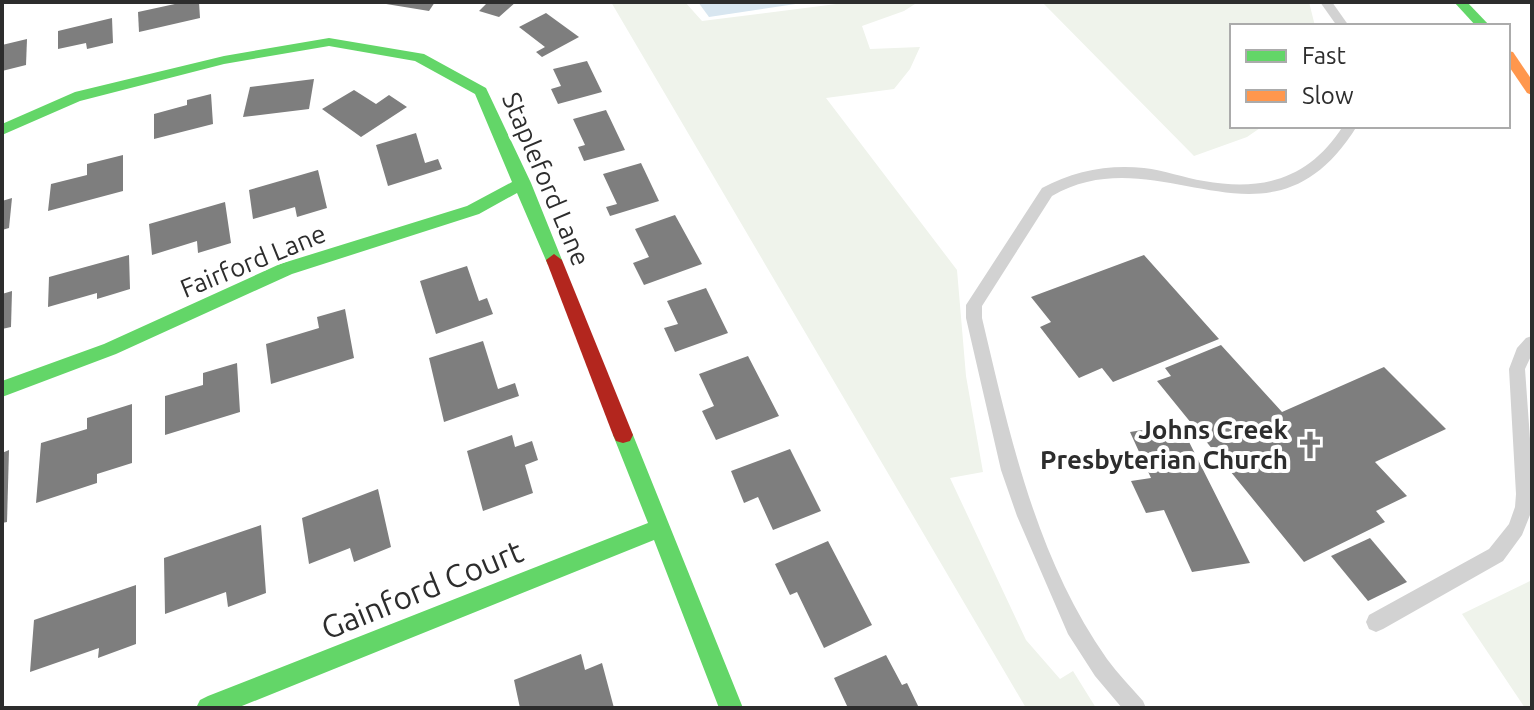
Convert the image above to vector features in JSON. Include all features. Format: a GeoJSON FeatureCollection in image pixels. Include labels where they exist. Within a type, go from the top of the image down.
{"type":"FeatureCollection","features":[{"type":"Feature","properties":{"kind":"street"},"geometry":{"type":"LineString","coordinates":[[1460,2],[1481,24]]}},
{"type":"Feature","properties":{"kind":"street","name":"Stapleford Lane"},"geometry":{"type":"LineString","coordinates":[[2,130],[75,97],[224,60],[329,42],[419,57],[481,91],[523,183],[731,708]]}},
{"type":"Feature","properties":{"kind":"street"},"geometry":{"type":"LineString","coordinates":[[1510,58],[1532,90]]}},
{"type":"Feature","properties":{"kind":"street","name":"Fairford Lane"},"geometry":{"type":"LineString","coordinates":[[2,389],[110,349],[286,269],[473,210],[523,183]]}},
{"type":"Feature","properties":{"kind":"street","name":"Gainford Court"},"geometry":{"type":"LineString","coordinates":[[208,708],[659,528]]}},
{"type":"Feature","properties":{"kind":"lane"},"geometry":{"type":"LineString","coordinates":[[1326,2],[1342,24]]}},
{"type":"Feature","properties":{"kind":"lane"},"geometry":{"type":"LineString","coordinates":[[1136,708],[1102,669],[1075,627],[1026,516],[1010,470],[977,334],[974,305],[1047,192],[1066,181],[1114,172],[1136,172],[1212,188],[1246,191],[1274,188],[1290,183],[1320,163],[1336,148],[1349,128]]}},
{"type":"Feature","properties":{"kind":"lane"},"geometry":{"type":"LineString","coordinates":[[1376,622],[1496,555],[1516,529],[1525,494],[1517,369],[1523,353],[1532,343]]}},
{"type":"Feature","properties":{"kind":"shaded area"},"geometry":{"type":"Polygon","coordinates":[[[611,2],[685,2],[702,21],[852,2],[918,2],[904,11],[862,26],[870,49],[920,47],[910,69],[894,89],[826,98],[957,270],[966,376],[983,472],[950,478],[1026,640],[1060,679],[1073,671],[1096,708],[1026,708],[611,2]]]}},
{"type":"Feature","properties":{"kind":"shaded area"},"geometry":{"type":"Polygon","coordinates":[[[698,2],[809,2],[709,17],[698,2]]]}},
{"type":"Feature","properties":{"kind":"shaded area"},"geometry":{"type":"Polygon","coordinates":[[[1042,2],[1309,2],[1314,24],[1230,24],[1230,128],[1260,128],[1247,137],[1194,156],[1042,2]]]}},
{"type":"Feature","properties":{"kind":"shaded area"},"geometry":{"type":"Polygon","coordinates":[[[1532,580],[1532,708],[1525,708],[1462,614],[1532,580]]]}},
{"type":"Feature","properties":{"kind":"building"},"geometry":{"type":"Polygon","coordinates":[[[184,2],[199,2],[200,18],[139,32],[138,12],[184,2]]]}},
{"type":"Feature","properties":{"kind":"building"},"geometry":{"type":"Polygon","coordinates":[[[374,2],[435,2],[429,11],[374,2]]]}},
{"type":"Feature","properties":{"kind":"building"},"geometry":{"type":"Polygon","coordinates":[[[481,2],[516,2],[499,17],[479,11],[486,4],[481,2]]]}},
{"type":"Feature","properties":{"kind":"building"},"geometry":{"type":"Polygon","coordinates":[[[546,13],[579,37],[542,57],[536,52],[545,47],[519,27],[546,13]]]}},
{"type":"Feature","properties":{"kind":"building"},"geometry":{"type":"Polygon","coordinates":[[[112,18],[113,43],[87,49],[86,43],[58,49],[58,31],[112,18]]]}},
{"type":"Feature","properties":{"kind":"building"},"geometry":{"type":"Polygon","coordinates":[[[27,39],[26,65],[2,71],[2,45],[27,39]]]}},
{"type":"Feature","properties":{"kind":"building"},"geometry":{"type":"Polygon","coordinates":[[[587,61],[602,92],[558,104],[551,89],[561,86],[553,69],[587,61]]]}},
{"type":"Feature","properties":{"kind":"building"},"geometry":{"type":"Polygon","coordinates":[[[314,79],[309,109],[243,117],[250,87],[314,79]]]}},
{"type":"Feature","properties":{"kind":"building"},"geometry":{"type":"Polygon","coordinates":[[[354,90],[376,104],[389,95],[407,107],[361,137],[322,109],[354,90]]]}},
{"type":"Feature","properties":{"kind":"building"},"geometry":{"type":"Polygon","coordinates":[[[211,94],[213,124],[154,139],[154,114],[187,105],[187,100],[211,94]]]}},
{"type":"Feature","properties":{"kind":"building"},"geometry":{"type":"Polygon","coordinates":[[[606,110],[625,150],[584,161],[578,147],[585,145],[573,119],[606,110]]]}},
{"type":"Feature","properties":{"kind":"building"},"geometry":{"type":"Polygon","coordinates":[[[416,133],[425,163],[438,159],[442,169],[388,186],[376,145],[416,133]]]}},
{"type":"Feature","properties":{"kind":"building"},"geometry":{"type":"Polygon","coordinates":[[[123,155],[123,191],[48,211],[51,184],[87,175],[87,164],[123,155]]]}},
{"type":"Feature","properties":{"kind":"building"},"geometry":{"type":"Polygon","coordinates":[[[641,163],[659,201],[610,216],[606,207],[617,204],[603,174],[641,163]]]}},
{"type":"Feature","properties":{"kind":"building"},"geometry":{"type":"Polygon","coordinates":[[[318,170],[327,208],[297,217],[295,207],[253,219],[249,190],[318,170]]]}},
{"type":"Feature","properties":{"kind":"building"},"geometry":{"type":"Polygon","coordinates":[[[12,198],[9,228],[2,230],[2,201],[12,198]]]}},
{"type":"Feature","properties":{"kind":"building"},"geometry":{"type":"Polygon","coordinates":[[[225,202],[231,243],[198,253],[197,241],[152,255],[149,224],[225,202]]]}},
{"type":"Feature","properties":{"kind":"building"},"geometry":{"type":"Polygon","coordinates":[[[675,215],[702,264],[644,285],[633,263],[649,257],[635,229],[675,215]]]}},
{"type":"Feature","properties":{"kind":"building"},"geometry":{"type":"Polygon","coordinates":[[[129,255],[130,289],[97,299],[97,293],[48,307],[49,277],[129,255]]]}},
{"type":"Feature","properties":{"kind":"building"},"geometry":{"type":"Polygon","coordinates":[[[1144,255],[1219,339],[1113,382],[1102,368],[1079,378],[1040,327],[1051,322],[1031,297],[1144,255]]]}},
{"type":"Feature","properties":{"kind":"building"},"geometry":{"type":"Polygon","coordinates":[[[467,266],[479,301],[487,298],[493,314],[436,334],[420,281],[467,266]]]}},
{"type":"Feature","properties":{"kind":"building"},"geometry":{"type":"Polygon","coordinates":[[[706,288],[728,333],[675,352],[664,328],[678,324],[667,301],[706,288]]]}},
{"type":"Feature","properties":{"kind":"building"},"geometry":{"type":"Polygon","coordinates":[[[12,291],[11,327],[2,329],[2,294],[12,291]]]}},
{"type":"Feature","properties":{"kind":"building"},"geometry":{"type":"Polygon","coordinates":[[[345,309],[354,358],[271,384],[266,344],[319,328],[317,317],[345,309]]]}},
{"type":"Feature","properties":{"kind":"building"},"geometry":{"type":"Polygon","coordinates":[[[483,341],[498,389],[515,383],[519,396],[444,422],[429,358],[483,341]]]}},
{"type":"Feature","properties":{"kind":"building","name":"Johns Creek Presbyterian Church"},"geometry":{"type":"Polygon","coordinates":[[[1221,345],[1282,412],[1384,367],[1446,429],[1375,462],[1407,496],[1376,511],[1385,522],[1304,562],[1157,381],[1171,376],[1165,368],[1221,345]]]}},
{"type":"Feature","properties":{"kind":"building"},"geometry":{"type":"Polygon","coordinates":[[[748,356],[779,416],[716,440],[702,411],[714,406],[699,374],[748,356]]]}},
{"type":"Feature","properties":{"kind":"building"},"geometry":{"type":"Polygon","coordinates":[[[237,363],[240,412],[165,435],[165,396],[203,385],[203,373],[237,363]]]}},
{"type":"Feature","properties":{"kind":"building"},"geometry":{"type":"Polygon","coordinates":[[[132,404],[132,463],[97,474],[97,483],[36,503],[41,443],[87,429],[87,418],[132,404]]]}},
{"type":"Feature","properties":{"kind":"building"},"geometry":{"type":"Polygon","coordinates":[[[1180,424],[1250,563],[1192,572],[1164,510],[1146,513],[1131,481],[1151,478],[1130,432],[1180,424]]]}},
{"type":"Feature","properties":{"kind":"building"},"geometry":{"type":"Polygon","coordinates":[[[512,435],[515,447],[532,441],[538,460],[525,465],[533,493],[483,511],[467,451],[512,435]]]}},
{"type":"Feature","properties":{"kind":"building"},"geometry":{"type":"Polygon","coordinates":[[[790,449],[821,511],[773,530],[758,497],[744,503],[731,471],[790,449]]]}},
{"type":"Feature","properties":{"kind":"building"},"geometry":{"type":"Polygon","coordinates":[[[9,450],[7,522],[2,523],[2,453],[9,450]]]}},
{"type":"Feature","properties":{"kind":"building"},"geometry":{"type":"Polygon","coordinates":[[[378,489],[391,547],[354,562],[350,548],[309,564],[302,518],[378,489]]]}},
{"type":"Feature","properties":{"kind":"building"},"geometry":{"type":"Polygon","coordinates":[[[261,525],[266,593],[228,607],[226,592],[165,614],[164,558],[261,525]]]}},
{"type":"Feature","properties":{"kind":"building"},"geometry":{"type":"Polygon","coordinates":[[[1370,538],[1407,582],[1368,601],[1331,556],[1370,538]]]}},
{"type":"Feature","properties":{"kind":"building"},"geometry":{"type":"Polygon","coordinates":[[[828,541],[872,625],[824,648],[797,592],[790,595],[775,564],[828,541]]]}},
{"type":"Feature","properties":{"kind":"building"},"geometry":{"type":"Polygon","coordinates":[[[136,585],[136,644],[98,658],[99,648],[30,672],[34,620],[136,585]]]}},
{"type":"Feature","properties":{"kind":"building"},"geometry":{"type":"Polygon","coordinates":[[[581,654],[585,670],[602,663],[614,708],[520,708],[514,680],[581,654]]]}},
{"type":"Feature","properties":{"kind":"building"},"geometry":{"type":"Polygon","coordinates":[[[886,655],[902,685],[907,683],[919,708],[848,708],[834,678],[886,655]]]}},
{"type":"Feature","properties":{"kind":"traffic: fast"},"geometry":{"type":"LineString","coordinates":[[1460,2],[1481,24]]}},
{"type":"Feature","properties":{"kind":"traffic: fast"},"geometry":{"type":"LineString","coordinates":[[2,130],[75,97],[224,60],[329,42],[419,57],[481,91],[554,260]]}},
{"type":"Feature","properties":{"kind":"traffic: fast"},"geometry":{"type":"LineString","coordinates":[[2,389],[110,349],[286,269],[473,210],[523,183]]}},
{"type":"Feature","properties":{"kind":"traffic: fast"},"geometry":{"type":"LineString","coordinates":[[623,435],[731,708]]}},
{"type":"Feature","properties":{"kind":"traffic: fast"},"geometry":{"type":"LineString","coordinates":[[208,708],[659,528]]}},
{"type":"Feature","properties":{"kind":"traffic: slow"},"geometry":{"type":"LineString","coordinates":[[1510,58],[1532,90]]}},
{"type":"Feature","properties":{"kind":"traffic: jam"},"geometry":{"type":"LineString","coordinates":[[554,260],[623,435]]}},
{"type":"Feature","properties":{"kind":"place","name":"Johns Creek Presbyterian Church"},"geometry":{"type":"Point","coordinates":[1310,445]}}]}
